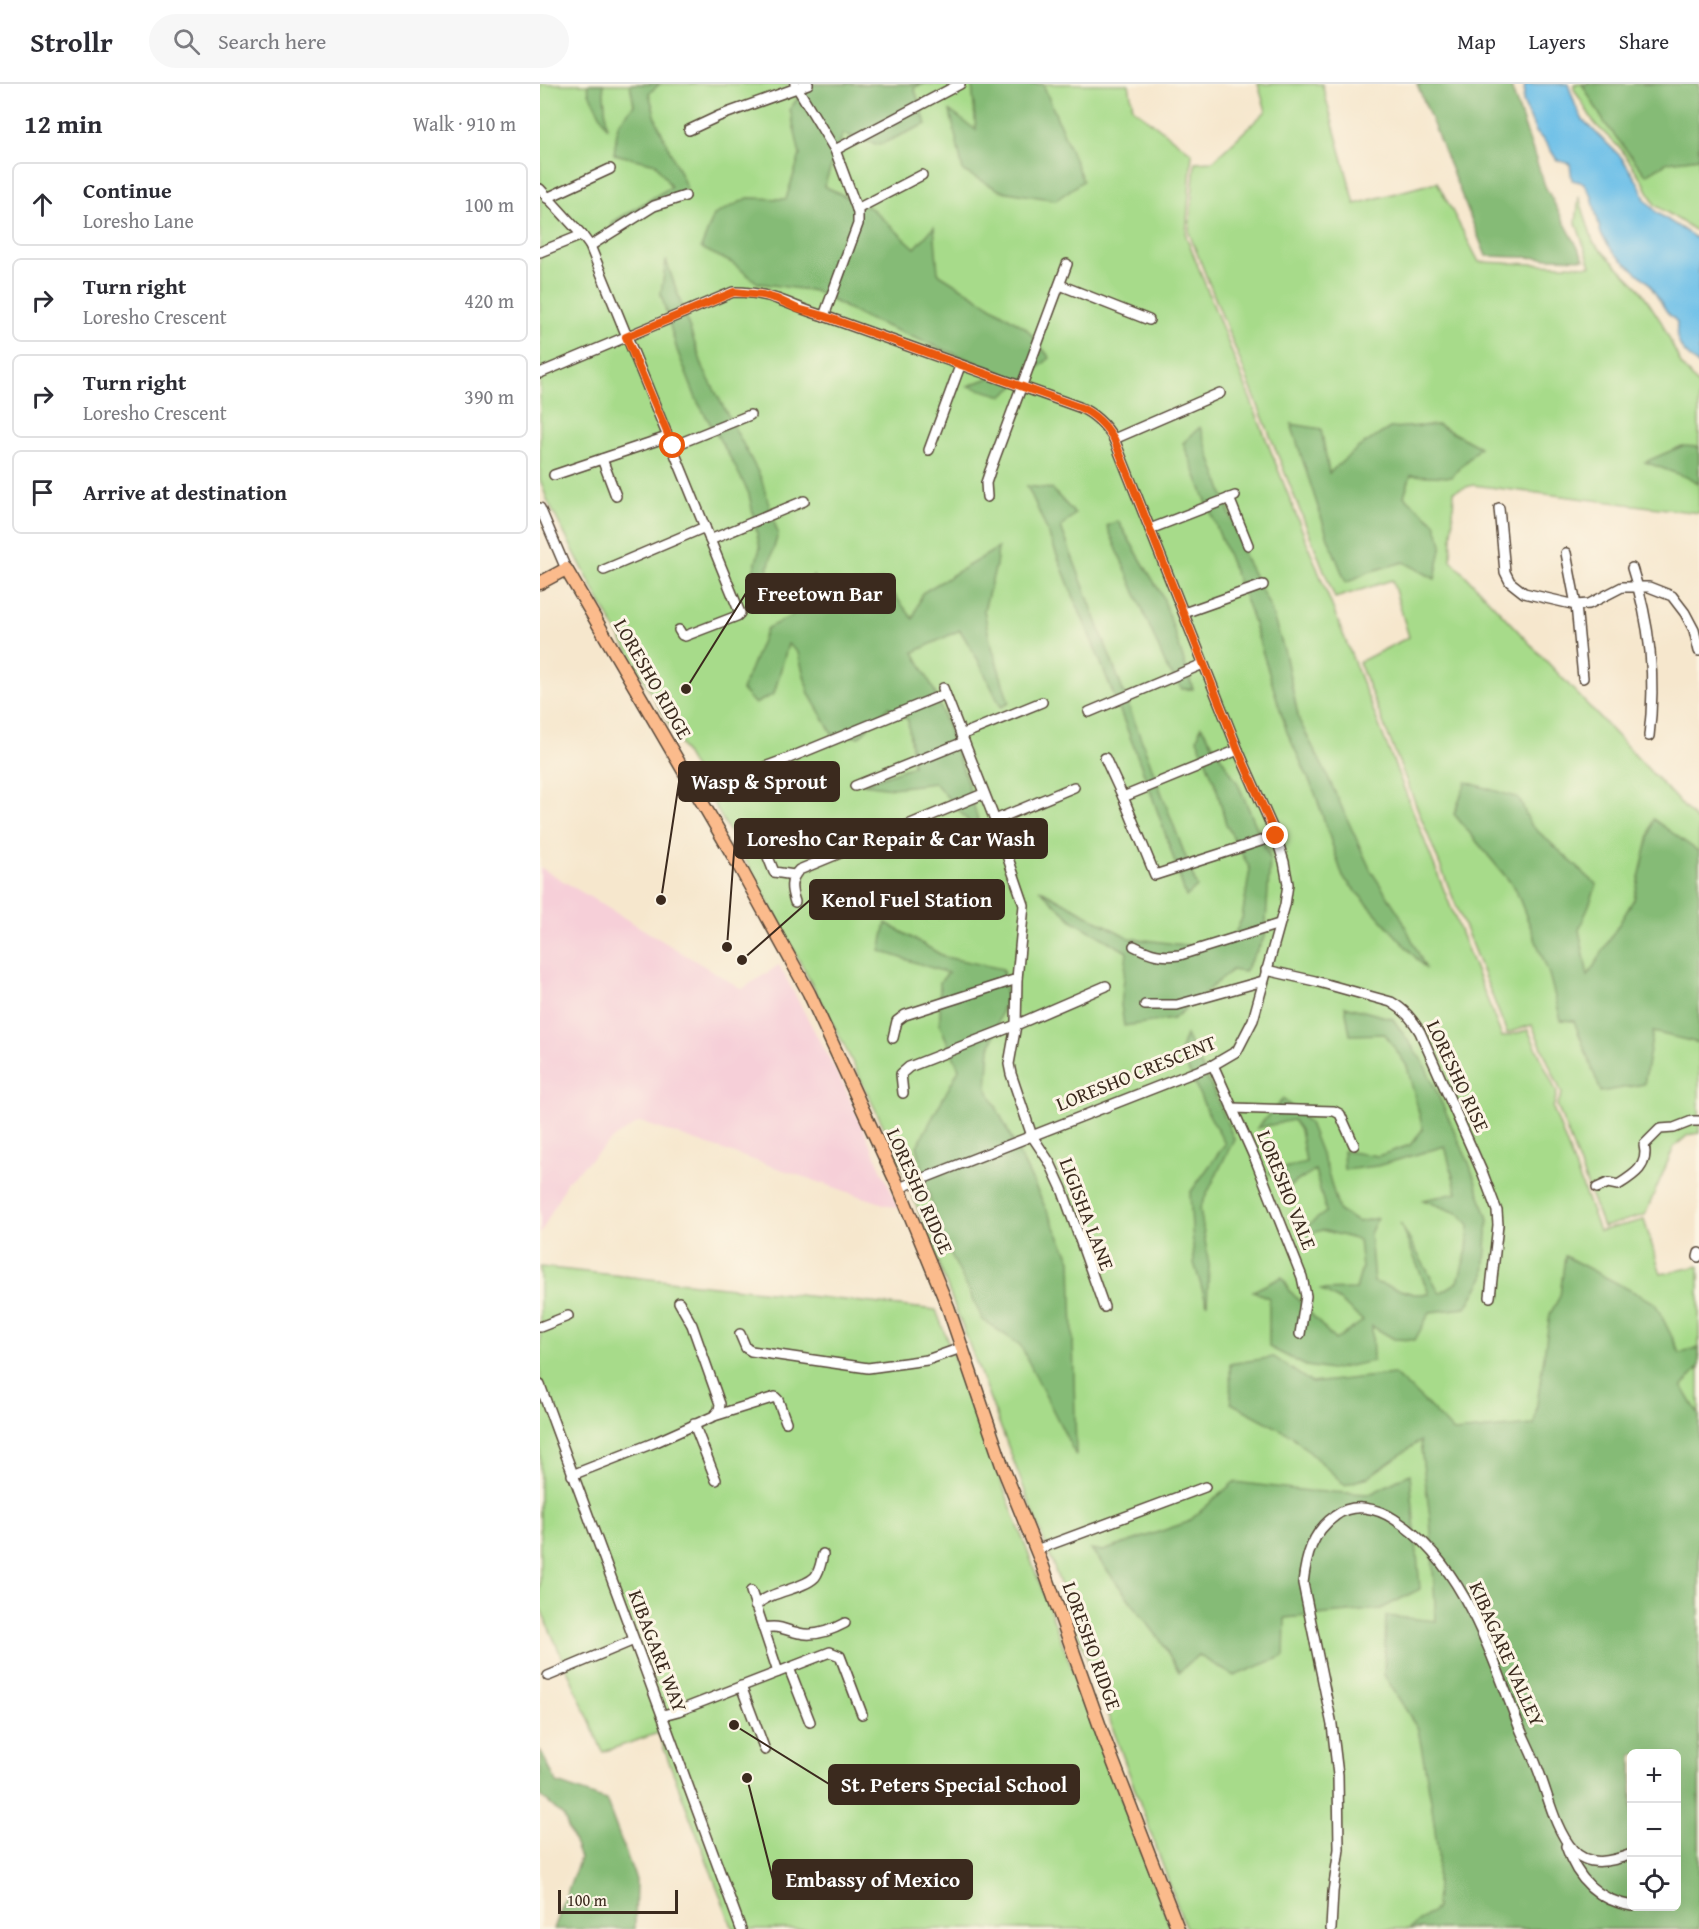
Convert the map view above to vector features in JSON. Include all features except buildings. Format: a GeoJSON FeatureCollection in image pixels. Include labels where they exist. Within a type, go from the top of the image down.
{"type":"FeatureCollection","features":[{"type":"Feature","properties":{"kind":"main road"},"geometry":{"type":"LineString","coordinates":[[542,579],[566,569]]}},
{"type":"Feature","properties":{"kind":"main road","name":"LORESHO RIDGE"},"geometry":{"type":"LineString","coordinates":[[566,569],[808,993],[899,1188],[948,1306],[1003,1468],[1178,1929]]}},
{"type":"Feature","properties":{"kind":"street"},"geometry":{"type":"LineString","coordinates":[[689,130],[796,86],[808,84]]}},
{"type":"Feature","properties":{"kind":"street"},"geometry":{"type":"LineString","coordinates":[[836,150],[960,84]]}},
{"type":"Feature","properties":{"kind":"street"},"geometry":{"type":"LineString","coordinates":[[796,86],[836,150],[857,209],[858,224],[824,316]]}},
{"type":"Feature","properties":{"kind":"street"},"geometry":{"type":"LineString","coordinates":[[547,198],[610,169]]}},
{"type":"Feature","properties":{"kind":"street"},"geometry":{"type":"LineString","coordinates":[[857,209],[922,175]]}},
{"type":"Feature","properties":{"kind":"street"},"geometry":{"type":"LineString","coordinates":[[540,189],[590,246],[740,613],[686,636],[682,635],[679,630]]}},
{"type":"Feature","properties":{"kind":"street"},"geometry":{"type":"LineString","coordinates":[[590,246],[654,206],[685,196]]}},
{"type":"Feature","properties":{"kind":"street"},"geometry":{"type":"LineString","coordinates":[[540,252],[582,235]]}},
{"type":"Feature","properties":{"kind":"street"},"geometry":{"type":"LineString","coordinates":[[987,498],[986,483],[990,471],[1067,264]]}},
{"type":"Feature","properties":{"kind":"street"},"geometry":{"type":"LineString","coordinates":[[1060,285],[1149,320]]}},
{"type":"Feature","properties":{"kind":"street","name":"LORESHO CRESCENT"},"geometry":{"type":"LineString","coordinates":[[540,373],[734,292],[763,295],[1090,412],[1106,426],[1114,439],[1238,750],[1276,836],[1284,862],[1288,884],[1285,905],[1252,1020],[1236,1051],[1213,1065],[899,1188]]}},
{"type":"Feature","properties":{"kind":"street"},"geometry":{"type":"LineString","coordinates":[[929,450],[960,366]]}},
{"type":"Feature","properties":{"kind":"street"},"geometry":{"type":"LineString","coordinates":[[1114,439],[1220,393]]}},
{"type":"Feature","properties":{"kind":"street"},"geometry":{"type":"LineString","coordinates":[[673,446],[750,415]]}},
{"type":"Feature","properties":{"kind":"street"},"geometry":{"type":"LineString","coordinates":[[554,475],[668,437]]}},
{"type":"Feature","properties":{"kind":"street"},"geometry":{"type":"LineString","coordinates":[[602,459],[616,496]]}},
{"type":"Feature","properties":{"kind":"street"},"geometry":{"type":"LineString","coordinates":[[1150,529],[1232,497],[1248,545]]}},
{"type":"Feature","properties":{"kind":"street"},"geometry":{"type":"LineString","coordinates":[[710,540],[804,501]]}},
{"type":"Feature","properties":{"kind":"street"},"geometry":{"type":"LineString","coordinates":[[1499,507],[1505,572],[1510,582],[1524,593],[1576,605],[1590,604],[1622,587],[1649,587],[1672,596],[1694,630],[1699,651]]}},
{"type":"Feature","properties":{"kind":"street","name":"LORESHO RIDGE"},"geometry":{"type":"LineString","coordinates":[[540,508],[566,569]]}},
{"type":"Feature","properties":{"kind":"street"},"geometry":{"type":"LineString","coordinates":[[604,570],[705,527]]}},
{"type":"Feature","properties":{"kind":"street"},"geometry":{"type":"LineString","coordinates":[[1566,553],[1576,605],[1583,678]]}},
{"type":"Feature","properties":{"kind":"street"},"geometry":{"type":"LineString","coordinates":[[1632,568],[1638,587],[1653,672],[1649,736]]}},
{"type":"Feature","properties":{"kind":"street"},"geometry":{"type":"LineString","coordinates":[[1184,613],[1263,585]]}},
{"type":"Feature","properties":{"kind":"street"},"geometry":{"type":"LineString","coordinates":[[1089,712],[1203,664]]}},
{"type":"Feature","properties":{"kind":"street","name":"LIGISHA LANE"},"geometry":{"type":"LineString","coordinates":[[697,795],[711,787],[789,758],[944,691],[995,820],[1024,904],[1017,979],[1016,1024],[1009,1064],[1032,1136],[1050,1163],[1062,1189],[1104,1307]]}},
{"type":"Feature","properties":{"kind":"street"},"geometry":{"type":"LineString","coordinates":[[855,786],[1042,702]]}},
{"type":"Feature","properties":{"kind":"street"},"geometry":{"type":"LineString","coordinates":[[1123,797],[1238,750]]}},
{"type":"Feature","properties":{"kind":"street"},"geometry":{"type":"LineString","coordinates":[[1105,758],[1155,875],[1276,836]]}},
{"type":"Feature","properties":{"kind":"street"},"geometry":{"type":"LineString","coordinates":[[995,820],[1074,787]]}},
{"type":"Feature","properties":{"kind":"street"},"geometry":{"type":"LineString","coordinates":[[795,902],[790,886],[794,875],[799,870],[983,794]]}},
{"type":"Feature","properties":{"kind":"street"},"geometry":{"type":"LineString","coordinates":[[766,852],[774,872],[794,875]]}},
{"type":"Feature","properties":{"kind":"street"},"geometry":{"type":"LineString","coordinates":[[1134,946],[1164,957],[1180,955],[1279,924]]}},
{"type":"Feature","properties":{"kind":"street","name":"LORESHO RISE"},"geometry":{"type":"LineString","coordinates":[[1266,970],[1391,1002],[1410,1017],[1420,1032],[1497,1211],[1498,1225],[1490,1297]]}},
{"type":"Feature","properties":{"kind":"street"},"geometry":{"type":"LineString","coordinates":[[893,1038],[897,1021],[905,1016],[1017,979]]}},
{"type":"Feature","properties":{"kind":"street"},"geometry":{"type":"LineString","coordinates":[[1145,1005],[1177,1005],[1263,981]]}},
{"type":"Feature","properties":{"kind":"street"},"geometry":{"type":"LineString","coordinates":[[903,1093],[901,1074],[909,1067],[1106,986]]}},
{"type":"Feature","properties":{"kind":"street","name":"LORESHO VALE"},"geometry":{"type":"LineString","coordinates":[[1213,1065],[1256,1161],[1306,1289],[1299,1334]]}},
{"type":"Feature","properties":{"kind":"street"},"geometry":{"type":"LineString","coordinates":[[1232,1108],[1334,1111],[1340,1114],[1354,1145]]}},
{"type":"Feature","properties":{"kind":"street"},"geometry":{"type":"LineString","coordinates":[[1597,1188],[1608,1183],[1618,1185],[1635,1174],[1642,1167],[1646,1153],[1644,1144],[1660,1129],[1674,1128],[1692,1121],[1699,1121]]}},
{"type":"Feature","properties":{"kind":"street"},"geometry":{"type":"LineString","coordinates":[[679,1302],[693,1325],[720,1404],[714,1416]]}},
{"type":"Feature","properties":{"kind":"street"},"geometry":{"type":"LineString","coordinates":[[540,1327],[568,1316]]}},
{"type":"Feature","properties":{"kind":"street"},"geometry":{"type":"LineString","coordinates":[[740,1334],[746,1348],[751,1351],[868,1368],[927,1360],[961,1348]]}},
{"type":"Feature","properties":{"kind":"street","name":"KIBAGARE WAY"},"geometry":{"type":"LineString","coordinates":[[540,1385],[741,1929]]}},
{"type":"Feature","properties":{"kind":"street"},"geometry":{"type":"LineString","coordinates":[[572,1475],[714,1416],[774,1397],[778,1400],[786,1422]]}},
{"type":"Feature","properties":{"kind":"street"},"geometry":{"type":"LineString","coordinates":[[694,1424],[716,1480]]}},
{"type":"Feature","properties":{"kind":"street"},"geometry":{"type":"LineString","coordinates":[[1036,1550],[1205,1487]]}},
{"type":"Feature","properties":{"kind":"street","name":"KIBAGARE VALLEY"},"geometry":{"type":"LineString","coordinates":[[1331,1929],[1339,1849],[1338,1775],[1332,1725],[1303,1583],[1309,1548],[1328,1521],[1337,1514],[1350,1509],[1371,1508],[1384,1513],[1423,1540],[1449,1572],[1489,1651],[1564,1838],[1578,1856],[1591,1861],[1604,1862],[1627,1855]]}},
{"type":"Feature","properties":{"kind":"street"},"geometry":{"type":"LineString","coordinates":[[755,1606],[763,1598],[813,1579],[819,1569],[823,1554]]}},
{"type":"Feature","properties":{"kind":"street"},"geometry":{"type":"LineString","coordinates":[[751,1591],[778,1672]]}},
{"type":"Feature","properties":{"kind":"street"},"geometry":{"type":"LineString","coordinates":[[763,1628],[777,1626],[801,1634],[830,1631],[844,1623]]}},
{"type":"Feature","properties":{"kind":"street"},"geometry":{"type":"LineString","coordinates":[[548,1676],[634,1640]]}},
{"type":"Feature","properties":{"kind":"street"},"geometry":{"type":"LineString","coordinates":[[663,1715],[830,1652],[837,1653],[843,1661],[862,1714]]}},
{"type":"Feature","properties":{"kind":"street"},"geometry":{"type":"LineString","coordinates":[[789,1668],[810,1722]]}},
{"type":"Feature","properties":{"kind":"street"},"geometry":{"type":"LineString","coordinates":[[741,1686],[765,1750]]}},
{"type":"Feature","properties":{"kind":"street"},"geometry":{"type":"LineString","coordinates":[[1564,1838],[1573,1863],[1588,1884],[1606,1899],[1627,1905]]}},
{"type":"Feature","properties":{"kind":"shaded area"},"geometry":{"type":"Polygon","coordinates":[[[540,867],[742,989],[779,965],[845,1088],[899,1209],[640,1122],[615,1137],[567,1181],[540,1235],[540,867]]]}},
{"type":"Feature","properties":{"kind":"green space"},"geometry":{"type":"Polygon","coordinates":[[[540,84],[1129,84],[1133,108],[1192,153],[1186,236],[1502,1037],[1528,1030],[1557,1093],[1553,1108],[1599,1231],[1644,1220],[1661,1274],[1699,1266],[1699,1929],[1186,1929],[1052,1562],[896,1152],[842,1041],[751,870],[599,600],[548,502],[540,479],[540,84]]]}},
{"type":"Feature","properties":{"kind":"green space"},"geometry":{"type":"Polygon","coordinates":[[[588,84],[603,84],[607,128],[589,93],[588,84]]]}},
{"type":"Feature","properties":{"kind":"green space"},"geometry":{"type":"Polygon","coordinates":[[[630,84],[660,84],[649,93],[657,122],[687,189],[609,236],[613,222],[671,187],[656,164],[614,154],[618,124],[634,105],[630,84]]]}},
{"type":"Feature","properties":{"kind":"green space"},"geometry":{"type":"Polygon","coordinates":[[[808,84],[925,84],[914,87],[926,124],[879,145],[843,134],[824,186],[872,209],[915,248],[934,227],[938,273],[1026,328],[1050,358],[1003,396],[968,386],[1002,373],[863,317],[815,291],[758,283],[732,263],[701,248],[714,215],[748,198],[786,199],[800,155],[790,109],[808,84]]]}},
{"type":"Feature","properties":{"kind":"green space"},"geometry":{"type":"Polygon","coordinates":[[[972,84],[1043,84],[1083,181],[1056,200],[1001,191],[963,171],[950,111],[976,130],[972,84]]]}},
{"type":"Feature","properties":{"kind":"green space"},"geometry":{"type":"Polygon","coordinates":[[[1258,84],[1322,84],[1355,204],[1437,182],[1479,262],[1591,266],[1576,223],[1579,197],[1593,242],[1640,289],[1662,323],[1682,366],[1699,386],[1699,513],[1473,485],[1454,491],[1451,560],[1699,823],[1699,1133],[1688,1135],[1674,1147],[1645,1215],[1603,1227],[1557,1105],[1562,1094],[1532,1025],[1507,1033],[1359,662],[1409,637],[1392,580],[1335,598],[1189,233],[1195,162],[1213,161],[1266,111],[1258,84]]]}},
{"type":"Feature","properties":{"kind":"green space"},"geometry":{"type":"Polygon","coordinates":[[[1417,84],[1510,84],[1545,186],[1584,259],[1486,256],[1417,84]]]}},
{"type":"Feature","properties":{"kind":"green space"},"geometry":{"type":"Polygon","coordinates":[[[1574,84],[1699,84],[1699,233],[1655,205],[1643,181],[1621,149],[1595,124],[1574,89],[1574,84]]]}},
{"type":"Feature","properties":{"kind":"green space"},"geometry":{"type":"Polygon","coordinates":[[[1582,84],[1699,84],[1699,158],[1668,162],[1646,175],[1604,122],[1582,84]]]}},
{"type":"Feature","properties":{"kind":"green space"},"geometry":{"type":"Polygon","coordinates":[[[666,260],[704,370],[761,478],[778,534],[758,603],[746,598],[760,548],[749,494],[697,401],[677,350],[661,294],[666,260]]]}},
{"type":"Feature","properties":{"kind":"green space"},"geometry":{"type":"Polygon","coordinates":[[[1291,424],[1321,429],[1329,473],[1359,447],[1390,428],[1438,425],[1480,447],[1451,477],[1411,475],[1404,496],[1435,523],[1442,544],[1435,579],[1404,562],[1368,572],[1346,583],[1328,538],[1291,424]]]}},
{"type":"Feature","properties":{"kind":"green space"},"geometry":{"type":"Polygon","coordinates":[[[1200,427],[1245,558],[1270,607],[1285,653],[1299,720],[1371,871],[1400,915],[1426,969],[1343,877],[1315,793],[1287,732],[1250,611],[1183,443],[1200,427]]]}},
{"type":"Feature","properties":{"kind":"green space"},"geometry":{"type":"Polygon","coordinates":[[[1682,446],[1699,447],[1699,485],[1694,480],[1645,462],[1682,446]]]}},
{"type":"Feature","properties":{"kind":"green space"},"geometry":{"type":"Polygon","coordinates":[[[1027,486],[1052,489],[1075,514],[1061,527],[1197,887],[1186,897],[1162,823],[1121,712],[1047,529],[1027,486]]]}},
{"type":"Feature","properties":{"kind":"green space"},"geometry":{"type":"Polygon","coordinates":[[[1118,521],[1163,597],[1193,689],[1182,689],[1167,668],[1107,526],[1118,521]]]}},
{"type":"Feature","properties":{"kind":"green space"},"geometry":{"type":"Polygon","coordinates":[[[998,548],[984,610],[989,637],[1009,703],[1001,707],[960,630],[914,652],[934,690],[965,775],[983,838],[935,783],[892,788],[863,784],[913,766],[908,720],[889,707],[859,737],[833,735],[809,694],[798,653],[788,644],[774,694],[755,704],[742,690],[767,628],[792,616],[813,576],[824,593],[883,580],[913,619],[922,593],[998,548]]]}},
{"type":"Feature","properties":{"kind":"green space"},"geometry":{"type":"Polygon","coordinates":[[[1201,726],[1237,782],[1270,858],[1265,937],[1244,972],[1232,970],[1173,1019],[1124,1026],[1121,1005],[1127,952],[1073,921],[1039,889],[1129,938],[1200,947],[1231,942],[1242,918],[1250,869],[1226,824],[1216,786],[1197,739],[1201,726]]]}},
{"type":"Feature","properties":{"kind":"green space"},"geometry":{"type":"Polygon","coordinates":[[[1466,782],[1519,798],[1530,824],[1597,885],[1579,930],[1588,976],[1634,899],[1653,819],[1699,852],[1699,1043],[1653,1032],[1644,1084],[1601,1092],[1574,1021],[1561,1020],[1549,974],[1515,888],[1454,814],[1466,782]]]}},
{"type":"Feature","properties":{"kind":"green space"},"geometry":{"type":"Polygon","coordinates":[[[886,923],[945,957],[1003,969],[1006,997],[990,1048],[987,1088],[1071,1260],[1076,1456],[1020,1345],[983,1320],[937,1226],[917,1146],[959,1069],[940,1025],[940,982],[948,973],[880,951],[886,923]]]}},
{"type":"Feature","properties":{"kind":"green space"},"geometry":{"type":"Polygon","coordinates":[[[1345,1006],[1393,1019],[1423,1062],[1469,1163],[1488,1219],[1484,1277],[1466,1308],[1430,1312],[1415,1340],[1394,1339],[1372,1326],[1373,1361],[1331,1370],[1306,1366],[1269,1347],[1269,1298],[1253,1291],[1282,1277],[1291,1292],[1335,1340],[1363,1321],[1339,1300],[1321,1290],[1356,1289],[1362,1268],[1359,1240],[1322,1230],[1307,1235],[1300,1231],[1326,1212],[1315,1170],[1285,1189],[1269,1172],[1306,1162],[1300,1130],[1293,1120],[1257,1128],[1283,1099],[1309,1123],[1327,1169],[1339,1211],[1358,1222],[1377,1218],[1370,1234],[1374,1282],[1414,1294],[1429,1294],[1400,1223],[1440,1293],[1458,1282],[1467,1250],[1469,1225],[1460,1214],[1423,1200],[1457,1193],[1445,1146],[1377,1166],[1344,1170],[1343,1151],[1378,1156],[1410,1145],[1423,1129],[1407,1066],[1385,1034],[1350,1035],[1345,1006]]]}},
{"type":"Feature","properties":{"kind":"green space"},"geometry":{"type":"Polygon","coordinates":[[[1186,1035],[1234,1139],[1200,1208],[1209,1266],[1207,1304],[1194,1263],[1190,1193],[1225,1144],[1180,1052],[1186,1035]]]}},
{"type":"Feature","properties":{"kind":"green space"},"geometry":{"type":"Polygon","coordinates":[[[1565,1256],[1655,1303],[1680,1353],[1699,1348],[1699,1367],[1682,1386],[1699,1415],[1699,1929],[1409,1929],[1436,1908],[1438,1854],[1418,1729],[1384,1675],[1386,1616],[1436,1621],[1430,1517],[1420,1441],[1368,1477],[1345,1485],[1291,1435],[1231,1403],[1230,1364],[1274,1357],[1312,1383],[1394,1374],[1454,1432],[1534,1425],[1550,1314],[1560,1296],[1565,1256]]]}},
{"type":"Feature","properties":{"kind":"green space"},"geometry":{"type":"Polygon","coordinates":[[[540,1267],[936,1310],[1171,1929],[733,1929],[658,1733],[603,1752],[540,1607],[540,1267]]]}},
{"type":"Feature","properties":{"kind":"green space"},"geometry":{"type":"Polygon","coordinates":[[[1410,1474],[1420,1589],[1381,1609],[1285,1618],[1284,1656],[1234,1676],[1198,1655],[1179,1672],[1161,1641],[1091,1549],[1103,1551],[1188,1522],[1234,1482],[1308,1491],[1370,1494],[1410,1474]]]}},
{"type":"Feature","properties":{"kind":"green space"},"geometry":{"type":"Polygon","coordinates":[[[540,1750],[557,1783],[606,1800],[636,1880],[635,1929],[554,1929],[580,1858],[564,1817],[540,1795],[540,1750]]]}},
{"type":"Feature","properties":{"kind":"water"},"geometry":{"type":"Polygon","coordinates":[[[1525,84],[1568,84],[1583,120],[1621,157],[1639,184],[1645,199],[1657,213],[1699,240],[1699,366],[1681,347],[1677,336],[1677,322],[1667,312],[1648,282],[1613,252],[1601,234],[1592,197],[1584,183],[1572,180],[1570,164],[1557,160],[1536,132],[1523,102],[1525,84]]]}},
{"type":"Feature","properties":{"kind":"place","name":"Freetown Bar"},"geometry":{"type":"Point","coordinates":[686,689]}},
{"type":"Feature","properties":{"kind":"place","name":"Wasp & Sprout"},"geometry":{"type":"Point","coordinates":[661,900]}},
{"type":"Feature","properties":{"kind":"place","name":"Loresho Car Repair & Car Wash"},"geometry":{"type":"Point","coordinates":[727,947]}},
{"type":"Feature","properties":{"kind":"place","name":"Kenol Fuel Station"},"geometry":{"type":"Point","coordinates":[742,960]}},
{"type":"Feature","properties":{"kind":"place","name":"St. Peters Special School"},"geometry":{"type":"Point","coordinates":[734,1725]}},
{"type":"Feature","properties":{"kind":"place","name":"Embassy of Mexico"},"geometry":{"type":"Point","coordinates":[747,1778]}},
{"type":"Feature","properties":{"kind":"route"},"geometry":{"type":"LineString","coordinates":[[673,446],[626,337],[734,292],[777,299],[798,309],[824,316],[1079,407],[1095,415],[1114,439],[1238,750],[1276,836]]}}]}
